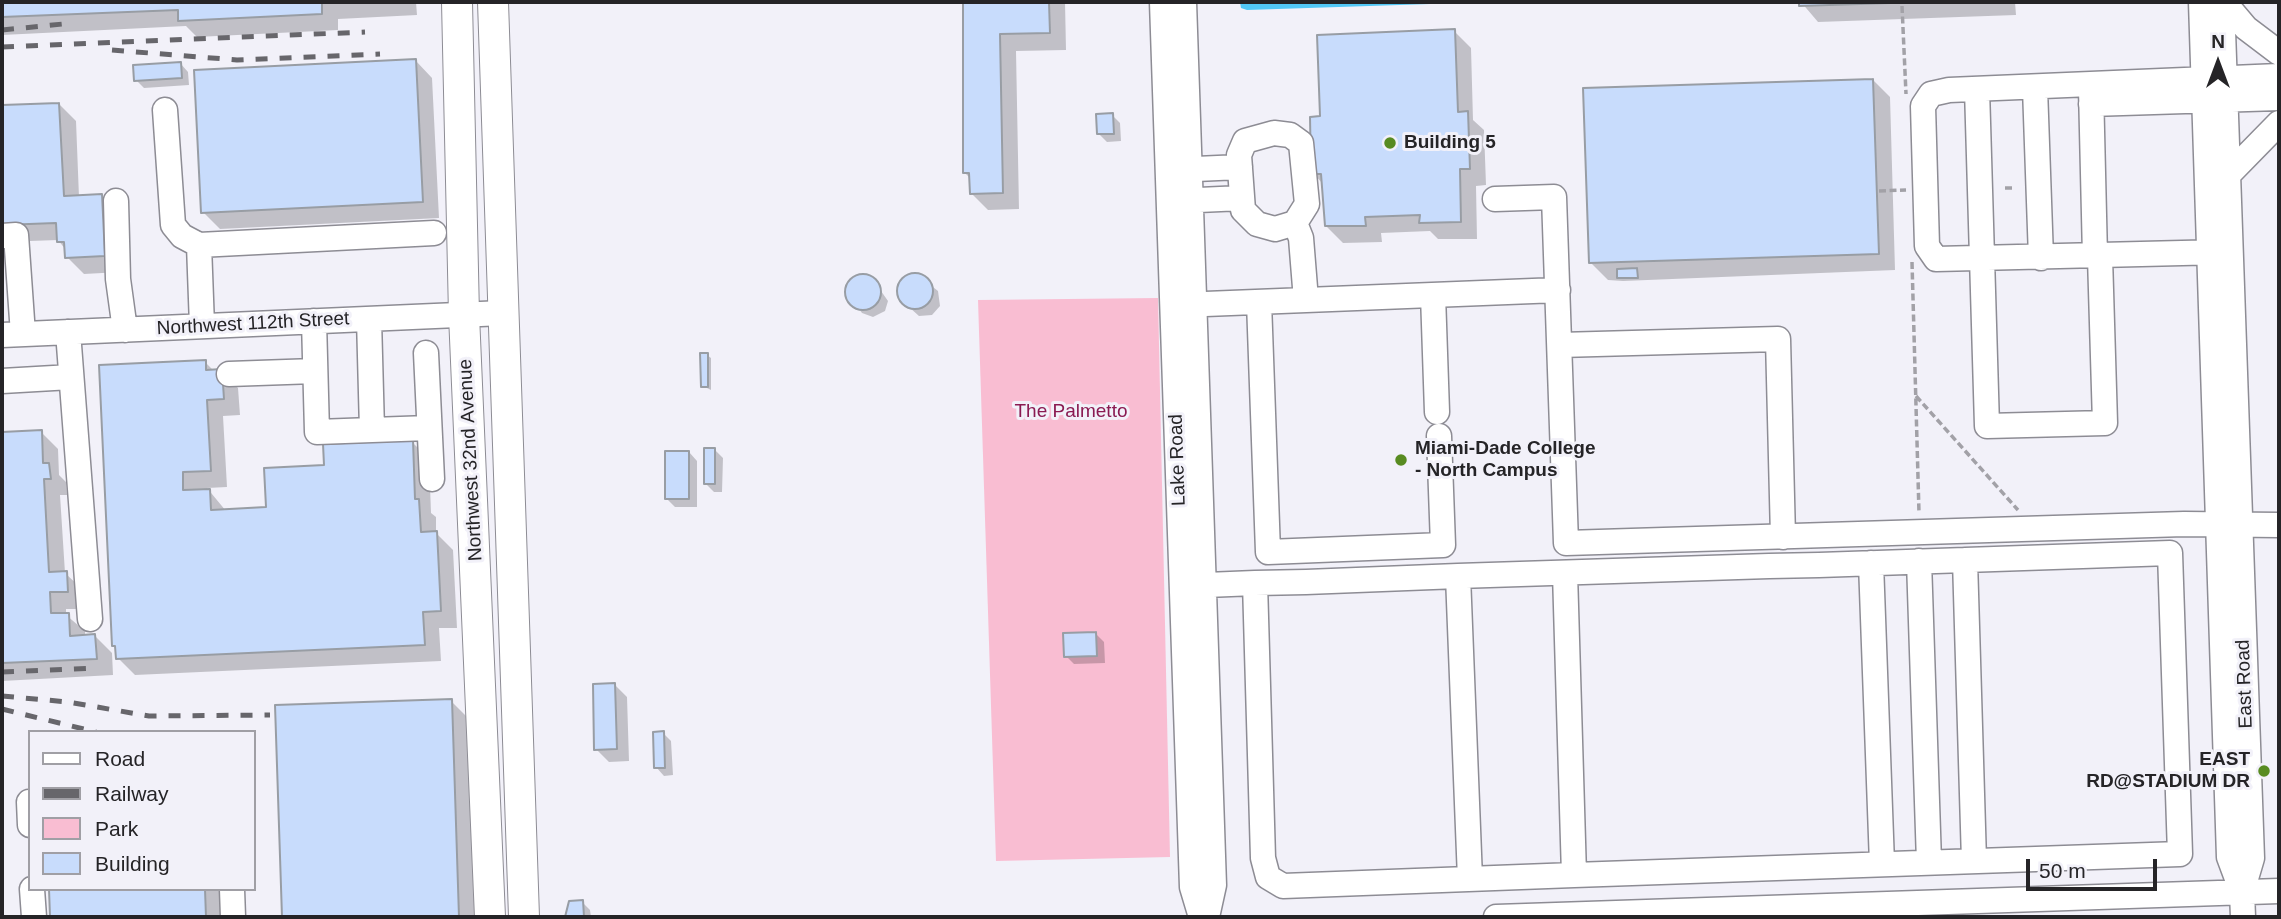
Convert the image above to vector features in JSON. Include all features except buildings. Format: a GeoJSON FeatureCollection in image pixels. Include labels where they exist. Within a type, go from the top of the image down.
{"type":"FeatureCollection","features":[{"type":"Feature","properties":{"kind":"main road","name":"Northwest 32nd Avenue"},"geometry":{"type":"LineString","coordinates":[[457,2],[464,315],[491,917]]}},
{"type":"Feature","properties":{"kind":"main road","name":"Northwest 32nd Avenue"},"geometry":{"type":"LineString","coordinates":[[493,2],[524,917]]}},
{"type":"Feature","properties":{"kind":"street","name":"Lake Road"},"geometry":{"type":"LineString","coordinates":[[1162,2],[1179,170]]}},
{"type":"Feature","properties":{"kind":"street","name":"Lake Road"},"geometry":{"type":"LineString","coordinates":[[1184,2],[1179,170],[1193,585],[1192,887],[1201,917]]}},
{"type":"Feature","properties":{"kind":"street","name":"East Road"},"geometry":{"type":"LineString","coordinates":[[2201,2],[2228,175],[2220,252]]}},
{"type":"Feature","properties":{"kind":"street"},"geometry":{"type":"LineString","coordinates":[[2223,2],[2246,28],[2279,53]]}},
{"type":"Feature","properties":{"kind":"street","name":"East Road"},"geometry":{"type":"LineString","coordinates":[[2223,2],[2214,89],[2229,525],[2252,858],[2242,892],[2243,917]]}},
{"type":"Feature","properties":{"kind":"street"},"geometry":{"type":"LineString","coordinates":[[2220,252],[1942,261],[1929,252],[1923,113],[1926,100],[1931,94],[1977,89],[2035,88],[2091,94],[2214,89],[2279,76]]}},
{"type":"Feature","properties":{"kind":"street"},"geometry":{"type":"LineString","coordinates":[[2035,88],[2041,258]]}},
{"type":"Feature","properties":{"kind":"street"},"geometry":{"type":"LineString","coordinates":[[1977,89],[1987,426],[2105,423],[2091,94]]}},
{"type":"Feature","properties":{"kind":"street"},"geometry":{"type":"LineString","coordinates":[[2214,89],[2279,98]]}},
{"type":"Feature","properties":{"kind":"street"},"geometry":{"type":"LineString","coordinates":[[165,110],[173,225],[182,236],[199,245],[434,233]]}},
{"type":"Feature","properties":{"kind":"street"},"geometry":{"type":"LineString","coordinates":[[2228,175],[2279,122]]}},
{"type":"Feature","properties":{"kind":"street"},"geometry":{"type":"LineString","coordinates":[[1257,135],[1290,135],[1301,144],[1307,204],[1295,223],[1275,229],[1257,224],[1243,210],[1242,198],[1239,155],[1245,141],[1257,135]]}},
{"type":"Feature","properties":{"kind":"street"},"geometry":{"type":"LineString","coordinates":[[1179,170],[1240,167]]}},
{"type":"Feature","properties":{"kind":"street"},"geometry":{"type":"LineString","coordinates":[[1495,199],[1553,197],[1566,543],[2070,528],[2279,525]]}},
{"type":"Feature","properties":{"kind":"street"},"geometry":{"type":"LineString","coordinates":[[1180,201],[1242,198]]}},
{"type":"Feature","properties":{"kind":"street"},"geometry":{"type":"LineString","coordinates":[[116,201],[118,279],[125,330]]}},
{"type":"Feature","properties":{"kind":"street"},"geometry":{"type":"LineString","coordinates":[[1295,223],[1301,238],[1306,300]]}},
{"type":"Feature","properties":{"kind":"street"},"geometry":{"type":"LineString","coordinates":[[2,236],[16,235],[13,335]]}},
{"type":"Feature","properties":{"kind":"street"},"geometry":{"type":"LineString","coordinates":[[199,245],[202,326]]}},
{"type":"Feature","properties":{"kind":"street"},"geometry":{"type":"LineString","coordinates":[[1184,305],[1558,290]]}},
{"type":"Feature","properties":{"kind":"street"},"geometry":{"type":"LineString","coordinates":[[1259,302],[1268,552],[1443,545],[1433,295]]}},
{"type":"Feature","properties":{"kind":"street","name":"Northwest 112th Street"},"geometry":{"type":"LineString","coordinates":[[13,335],[503,313]]}},
{"type":"Feature","properties":{"kind":"street"},"geometry":{"type":"LineString","coordinates":[[369,319],[372,430]]}},
{"type":"Feature","properties":{"kind":"street"},"geometry":{"type":"LineString","coordinates":[[314,321],[317,432],[429,428]]}},
{"type":"Feature","properties":{"kind":"street"},"geometry":{"type":"LineString","coordinates":[[68,332],[90,619]]}},
{"type":"Feature","properties":{"kind":"street"},"geometry":{"type":"LineString","coordinates":[[1560,345],[1778,339],[1783,537]]}},
{"type":"Feature","properties":{"kind":"street"},"geometry":{"type":"LineString","coordinates":[[426,353],[432,479]]}},
{"type":"Feature","properties":{"kind":"street"},"geometry":{"type":"LineString","coordinates":[[229,374],[315,371]]}},
{"type":"Feature","properties":{"kind":"street"},"geometry":{"type":"LineString","coordinates":[[2,381],[71,377]]}},
{"type":"Feature","properties":{"kind":"street"},"geometry":{"type":"LineString","coordinates":[[2070,528],[2071,556]]}},
{"type":"Feature","properties":{"kind":"street"},"geometry":{"type":"LineString","coordinates":[[1818,536],[1819,565]]}},
{"type":"Feature","properties":{"kind":"street"},"geometry":{"type":"LineString","coordinates":[[1193,585],[2170,553],[2180,854],[1283,886],[1268,877],[1263,858],[1255,583]]}},
{"type":"Feature","properties":{"kind":"street"},"geometry":{"type":"LineString","coordinates":[[1965,560],[1974,861]]}},
{"type":"Feature","properties":{"kind":"street"},"geometry":{"type":"LineString","coordinates":[[1919,561],[1929,862]]}},
{"type":"Feature","properties":{"kind":"street"},"geometry":{"type":"LineString","coordinates":[[1871,563],[1882,864]]}},
{"type":"Feature","properties":{"kind":"street"},"geometry":{"type":"LineString","coordinates":[[1565,573],[1574,875]]}},
{"type":"Feature","properties":{"kind":"street"},"geometry":{"type":"LineString","coordinates":[[1458,576],[1470,879]]}},
{"type":"Feature","properties":{"kind":"street","name":"Lake Road"},"geometry":{"type":"LineString","coordinates":[[1193,585],[1214,885],[1207,917]]}},
{"type":"Feature","properties":{"kind":"street"},"geometry":{"type":"LineString","coordinates":[[32,891],[34,917]]}},
{"type":"Feature","properties":{"kind":"street"},"geometry":{"type":"LineString","coordinates":[[232,891],[233,917]]}},
{"type":"Feature","properties":{"kind":"street"},"geometry":{"type":"LineString","coordinates":[[1496,917],[1934,909],[2279,891]]}},
{"type":"Feature","properties":{"kind":"path"},"geometry":{"type":"LineString","coordinates":[[1902,6],[1906,107]]}},
{"type":"Feature","properties":{"kind":"path"},"geometry":{"type":"LineString","coordinates":[[2005,188],[2014,188]]}},
{"type":"Feature","properties":{"kind":"path"},"geometry":{"type":"LineString","coordinates":[[1879,191],[1915,190]]}},
{"type":"Feature","properties":{"kind":"path"},"geometry":{"type":"LineString","coordinates":[[1912,259],[1920,523]]}},
{"type":"Feature","properties":{"kind":"path"},"geometry":{"type":"LineString","coordinates":[[1915,394],[2023,515]]}},
{"type":"Feature","properties":{"kind":"green space","name":"The Palmetto"},"geometry":{"type":"Polygon","coordinates":[[[1158,298],[1170,857],[996,861],[978,300],[1158,298]]]}},
{"type":"Feature","properties":{"kind":"water"},"geometry":{"type":"Polygon","coordinates":[[[1240,2],[1491,2],[1247,10],[1241,8],[1240,2]]]}},
{"type":"Feature","properties":{"kind":"railway"},"geometry":{"type":"LineString","coordinates":[[2,30],[73,23]]}},
{"type":"Feature","properties":{"kind":"railway"},"geometry":{"type":"LineString","coordinates":[[2,47],[365,32]]}},
{"type":"Feature","properties":{"kind":"railway"},"geometry":{"type":"LineString","coordinates":[[112,50],[237,60],[380,54]]}},
{"type":"Feature","properties":{"kind":"railway"},"geometry":{"type":"LineString","coordinates":[[2,672],[95,668]]}},
{"type":"Feature","properties":{"kind":"railway"},"geometry":{"type":"LineString","coordinates":[[2,696],[68,702],[149,716],[270,715]]}},
{"type":"Feature","properties":{"kind":"railway"},"geometry":{"type":"LineString","coordinates":[[2,709],[88,730]]}},
{"type":"Feature","properties":{"kind":"place","name":"Building 5"},"geometry":{"type":"Point","coordinates":[1390,143]}},
{"type":"Feature","properties":{"kind":"place","name":"Miami-Dade College - North Campus"},"geometry":{"type":"Point","coordinates":[1401,460]}},
{"type":"Feature","properties":{"kind":"place","name":"EAST RD@STADIUM DR"},"geometry":{"type":"Point","coordinates":[2264,771]}}]}
